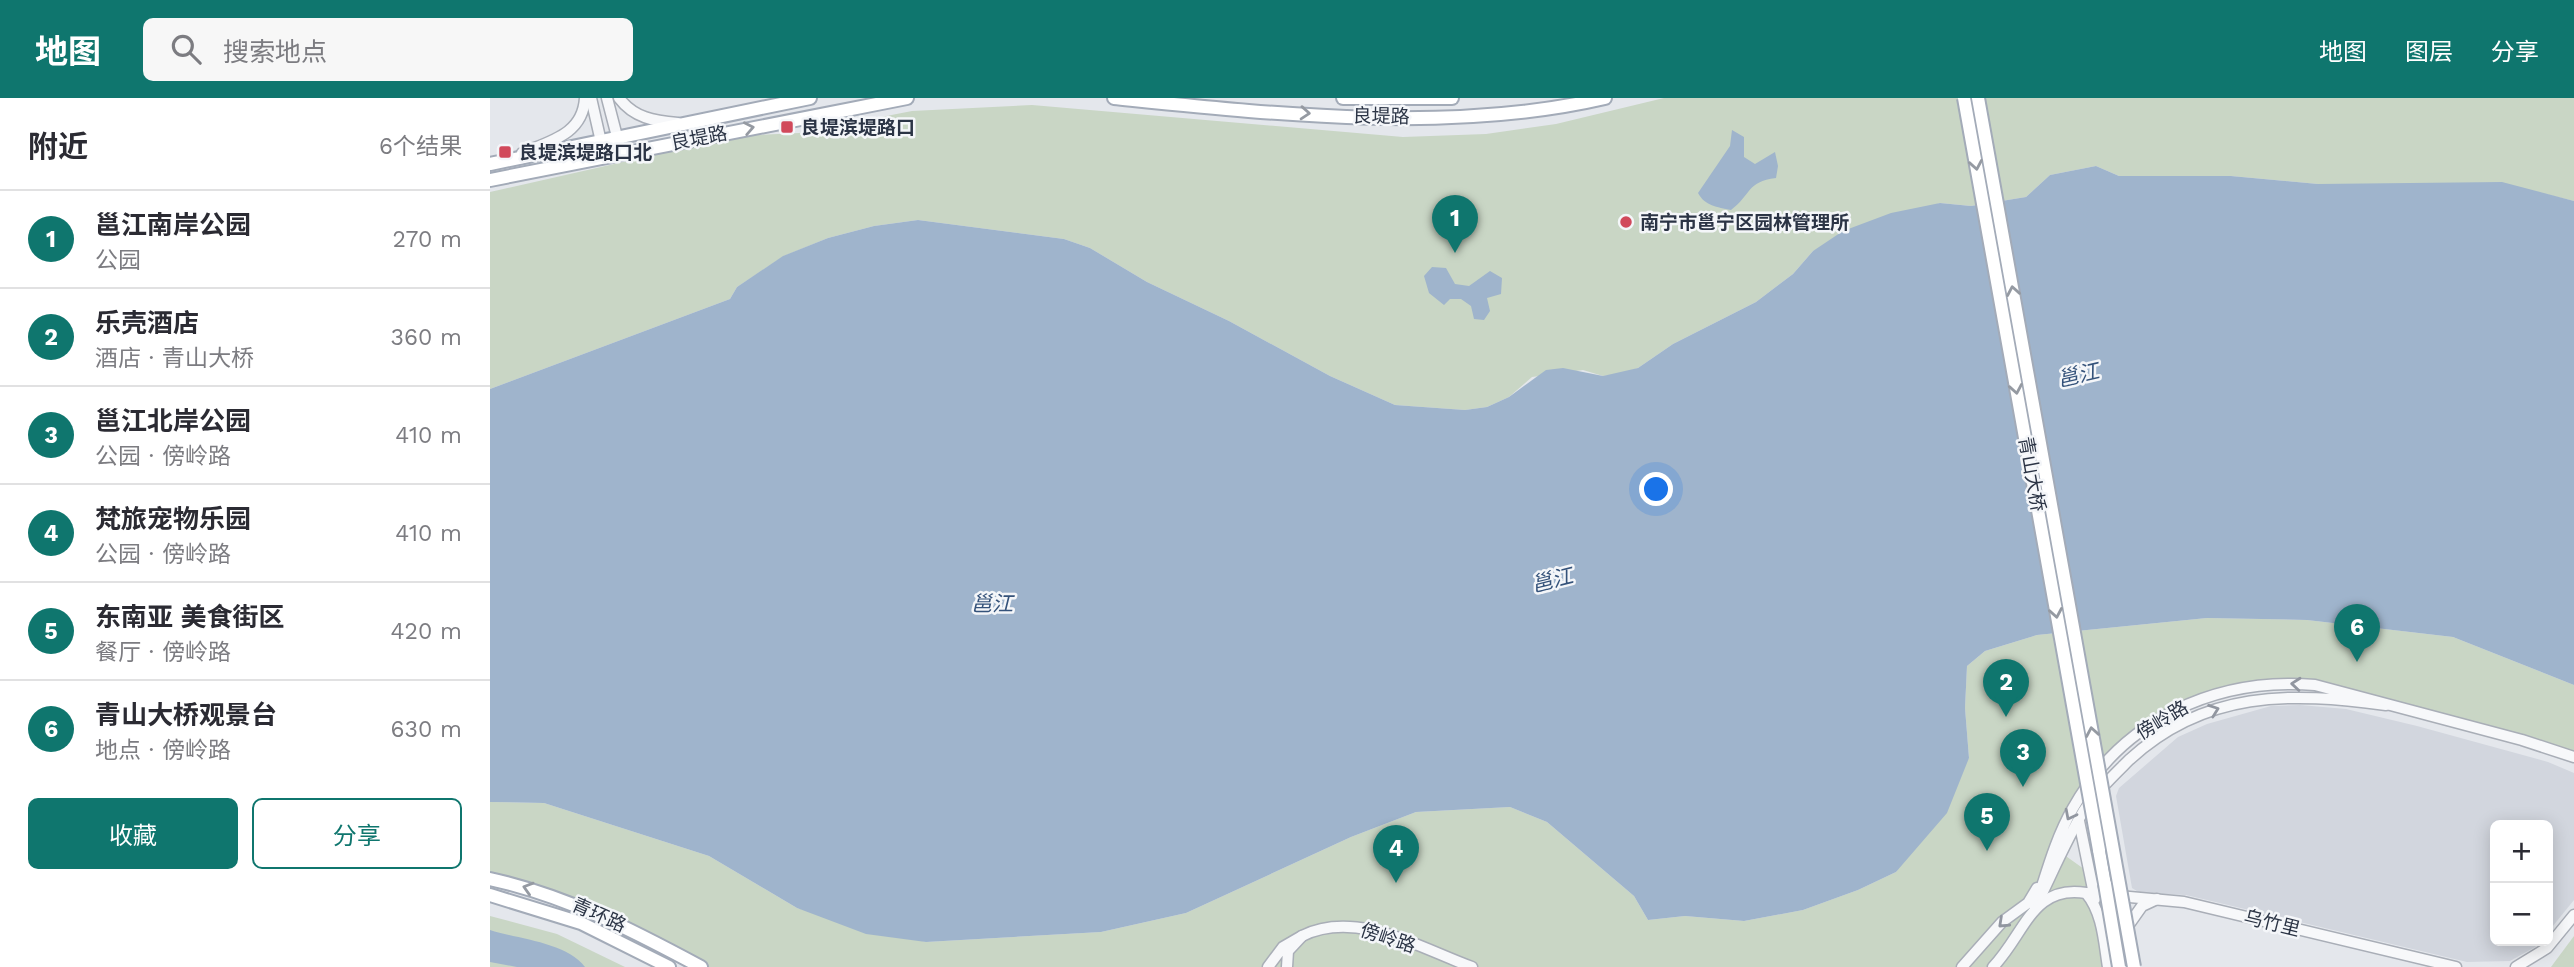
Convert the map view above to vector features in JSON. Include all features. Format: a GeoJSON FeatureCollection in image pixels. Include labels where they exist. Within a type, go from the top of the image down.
{"type":"FeatureCollection","features":[{"type":"Feature","properties":{"kind":"main road","name":"良堤路"},"geometry":{"type":"LineString","coordinates":[[490,164],[810,98]]}},
{"type":"Feature","properties":{"kind":"main road","name":"良堤路"},"geometry":{"type":"LineString","coordinates":[[490,180],[604,155],[907,98]]}},
{"type":"Feature","properties":{"kind":"main road","name":"良堤路"},"geometry":{"type":"LineString","coordinates":[[1114,98],[1360,117],[1441,117],[1539,110],[1605,98]]}},
{"type":"Feature","properties":{"kind":"main road","name":"良堤路"},"geometry":{"type":"LineString","coordinates":[[1343,98],[1452,98]]}},
{"type":"Feature","properties":{"kind":"main road","name":"青山大桥"},"geometry":{"type":"LineString","coordinates":[[1964,98],[2105,884]]}},
{"type":"Feature","properties":{"kind":"main road","name":"青山大桥"},"geometry":{"type":"LineString","coordinates":[[1978,98],[2112,847],[2137,964]]}},
{"type":"Feature","properties":{"kind":"main road"},"geometry":{"type":"LineString","coordinates":[[689,124],[692,140]]}},
{"type":"Feature","properties":{"kind":"main road"},"geometry":{"type":"LineString","coordinates":[[504,162],[507,177]]}},
{"type":"Feature","properties":{"kind":"main road","name":"青环路"},"geometry":{"type":"LineString","coordinates":[[490,879],[568,901],[611,918],[701,967]]}},
{"type":"Feature","properties":{"kind":"main road"},"geometry":{"type":"LineString","coordinates":[[2105,884],[2110,967]]}},
{"type":"Feature","properties":{"kind":"main road"},"geometry":{"type":"LineString","coordinates":[[2105,884],[2119,967]]}},
{"type":"Feature","properties":{"kind":"main road","name":"青环路"},"geometry":{"type":"LineString","coordinates":[[490,895],[563,916],[669,967]]}},
{"type":"Feature","properties":{"kind":"main road"},"geometry":{"type":"LineString","coordinates":[[563,916],[568,901]]}},
{"type":"Feature","properties":{"kind":"street"},"geometry":{"type":"LineString","coordinates":[[504,162],[572,130],[581,117],[585,98]]}},
{"type":"Feature","properties":{"kind":"street"},"geometry":{"type":"LineString","coordinates":[[591,98],[604,155]]}},
{"type":"Feature","properties":{"kind":"street"},"geometry":{"type":"LineString","coordinates":[[607,98],[621,152]]}},
{"type":"Feature","properties":{"kind":"street"},"geometry":{"type":"LineString","coordinates":[[619,98],[628,109],[641,116],[689,124]]}},
{"type":"Feature","properties":{"kind":"street","name":"傍岭路"},"geometry":{"type":"LineString","coordinates":[[2035,908],[2074,806],[2109,759],[2147,725],[2196,699],[2249,685],[2280,682],[2315,685],[2522,740],[2574,757]]}},
{"type":"Feature","properties":{"kind":"street","name":"傍岭路"},"geometry":{"type":"LineString","coordinates":[[1993,967],[2020,935],[2079,821],[2105,785],[2156,738],[2176,726],[2227,705],[2281,696],[2336,698],[2386,705]]}},
{"type":"Feature","properties":{"kind":"street"},"geometry":{"type":"LineString","coordinates":[[2105,785],[2127,918]]}},
{"type":"Feature","properties":{"kind":"street"},"geometry":{"type":"LineString","coordinates":[[2079,821],[2090,894],[2100,920],[2110,967]]}},
{"type":"Feature","properties":{"kind":"street"},"geometry":{"type":"LineString","coordinates":[[1962,967],[2002,922],[2028,904],[2056,849]]}},
{"type":"Feature","properties":{"kind":"street","name":"乌竹里"},"geometry":{"type":"LineString","coordinates":[[2035,908],[2055,893],[2069,891],[2161,897],[2456,967]]}},
{"type":"Feature","properties":{"kind":"street"},"geometry":{"type":"LineString","coordinates":[[2127,918],[2143,905],[2161,897]]}},
{"type":"Feature","properties":{"kind":"street"},"geometry":{"type":"LineString","coordinates":[[2516,967],[2547,948],[2574,915]]}},
{"type":"Feature","properties":{"kind":"street","name":"傍岭路"},"geometry":{"type":"LineString","coordinates":[[1302,936],[1325,927],[1363,928],[1472,967]]}},
{"type":"Feature","properties":{"kind":"street"},"geometry":{"type":"LineString","coordinates":[[1268,967],[1283,947],[1302,936]]}},
{"type":"Feature","properties":{"kind":"street"},"geometry":{"type":"LineString","coordinates":[[1287,967],[1288,951],[1302,936]]}},
{"type":"Feature","properties":{"kind":"shaded area"},"geometry":{"type":"Polygon","coordinates":[[[2300,705],[2346,709],[2548,762],[2574,773],[2574,900],[2553,926],[2553,820],[2490,820],[2490,946],[2536,946],[2510,961],[2467,962],[2186,895],[2140,893],[2132,888],[2116,796],[2119,788],[2178,737],[2207,724],[2271,706],[2300,705]]]}},
{"type":"Feature","properties":{"kind":"green space"},"geometry":{"type":"Polygon","coordinates":[[[1664,98],[2574,98],[2574,201],[2545,194],[2318,184],[2231,176],[2119,176],[2096,166],[2050,175],[2026,197],[1971,206],[1940,203],[1813,251],[1793,274],[1756,302],[1673,344],[1638,368],[1619,375],[1603,376],[1583,370],[1532,377],[1509,397],[1487,407],[1465,410],[1395,405],[1330,376],[1229,321],[1147,282],[1090,248],[1064,239],[918,220],[874,226],[828,238],[784,256],[737,287],[730,299],[490,389],[490,192],[738,136],[799,133],[912,111],[1032,105],[1403,137],[1486,134],[1556,124],[1664,98]]]}},
{"type":"Feature","properties":{"kind":"green space"},"geometry":{"type":"Polygon","coordinates":[[[2207,618],[2307,620],[2453,637],[2574,685],[2574,757],[2315,685],[2249,685],[2147,725],[2074,806],[2056,849],[2105,884],[2111,967],[701,967],[611,918],[490,879],[490,802],[544,803],[709,856],[797,908],[926,942],[1101,932],[1186,913],[1351,837],[1416,812],[1510,807],[1547,822],[1634,896],[1648,920],[1685,916],[1744,921],[1803,910],[1858,890],[1896,872],[1969,758],[1965,708],[1967,666],[1985,651],[2037,635],[2207,618]]]}},
{"type":"Feature","properties":{"kind":"green space"},"geometry":{"type":"Polygon","coordinates":[[[490,916],[557,934],[625,967],[490,967],[490,916]]]}},
{"type":"Feature","properties":{"kind":"green space"},"geometry":{"type":"Polygon","coordinates":[[[2574,936],[2574,967],[2551,967],[2574,936]]]}},
{"type":"Feature","properties":{"kind":"water"},"geometry":{"type":"Polygon","coordinates":[[[1732,130],[1744,137],[1744,157],[1755,164],[1775,152],[1778,166],[1776,178],[1759,182],[1731,210],[1708,203],[1698,193],[1730,146],[1732,130]]]}},
{"type":"Feature","properties":{"kind":"water","name":"邕江"},"geometry":{"type":"Polygon","coordinates":[[[2096,166],[2119,176],[2231,176],[2318,184],[2502,182],[2574,201],[2574,685],[2453,637],[2307,620],[2207,618],[2037,635],[1985,651],[1967,666],[1965,708],[1969,758],[1947,813],[1896,872],[1858,890],[1803,910],[1744,921],[1685,916],[1648,920],[1634,896],[1547,822],[1510,807],[1416,812],[1351,837],[1186,913],[1101,932],[926,942],[866,934],[797,908],[709,856],[544,803],[490,802],[490,389],[730,299],[737,287],[783,256],[828,238],[874,226],[918,220],[1064,239],[1090,248],[1147,282],[1229,321],[1330,376],[1395,405],[1465,410],[1487,407],[1509,397],[1546,370],[1563,368],[1603,376],[1638,368],[1673,344],[1756,302],[1793,274],[1813,251],[1843,231],[1891,213],[1940,203],[1971,206],[2026,197],[2050,175],[2096,166]]]}},
{"type":"Feature","properties":{"kind":"water"},"geometry":{"type":"Polygon","coordinates":[[[1432,267],[1446,268],[1455,284],[1469,286],[1490,271],[1502,278],[1501,294],[1487,298],[1490,311],[1484,320],[1474,319],[1471,306],[1461,299],[1450,299],[1444,305],[1429,293],[1424,276],[1432,267]]]}},
{"type":"Feature","properties":{"kind":"water"},"geometry":{"type":"Polygon","coordinates":[[[490,930],[554,947],[577,959],[585,967],[517,967],[490,962],[490,930]]]}},
{"type":"Feature","properties":{"kind":"place","name":"良堤滨堤路口"},"geometry":{"type":"Point","coordinates":[787,127]}},
{"type":"Feature","properties":{"kind":"place","name":"良堤滨堤路口北"},"geometry":{"type":"Point","coordinates":[505,152]}},
{"type":"Feature","properties":{"kind":"place","name":"南宁市邕宁区园林管理所"},"geometry":{"type":"Point","coordinates":[1626,222]}},
{"type":"Feature","properties":{"kind":"place","name":"邕江南岸公园"},"geometry":{"type":"Point","coordinates":[1455,253]}},
{"type":"Feature","properties":{"kind":"place","name":"青山大桥观景台"},"geometry":{"type":"Point","coordinates":[2357,662]}},
{"type":"Feature","properties":{"kind":"place","name":"乐壳酒店"},"geometry":{"type":"Point","coordinates":[2006,717]}},
{"type":"Feature","properties":{"kind":"place","name":"邕江北岸公园"},"geometry":{"type":"Point","coordinates":[2023,787]}},
{"type":"Feature","properties":{"kind":"place","name":"东南亚 美食街区"},"geometry":{"type":"Point","coordinates":[1987,851]}},
{"type":"Feature","properties":{"kind":"place","name":"梵旅宠物乐园"},"geometry":{"type":"Point","coordinates":[1396,883]}}]}
